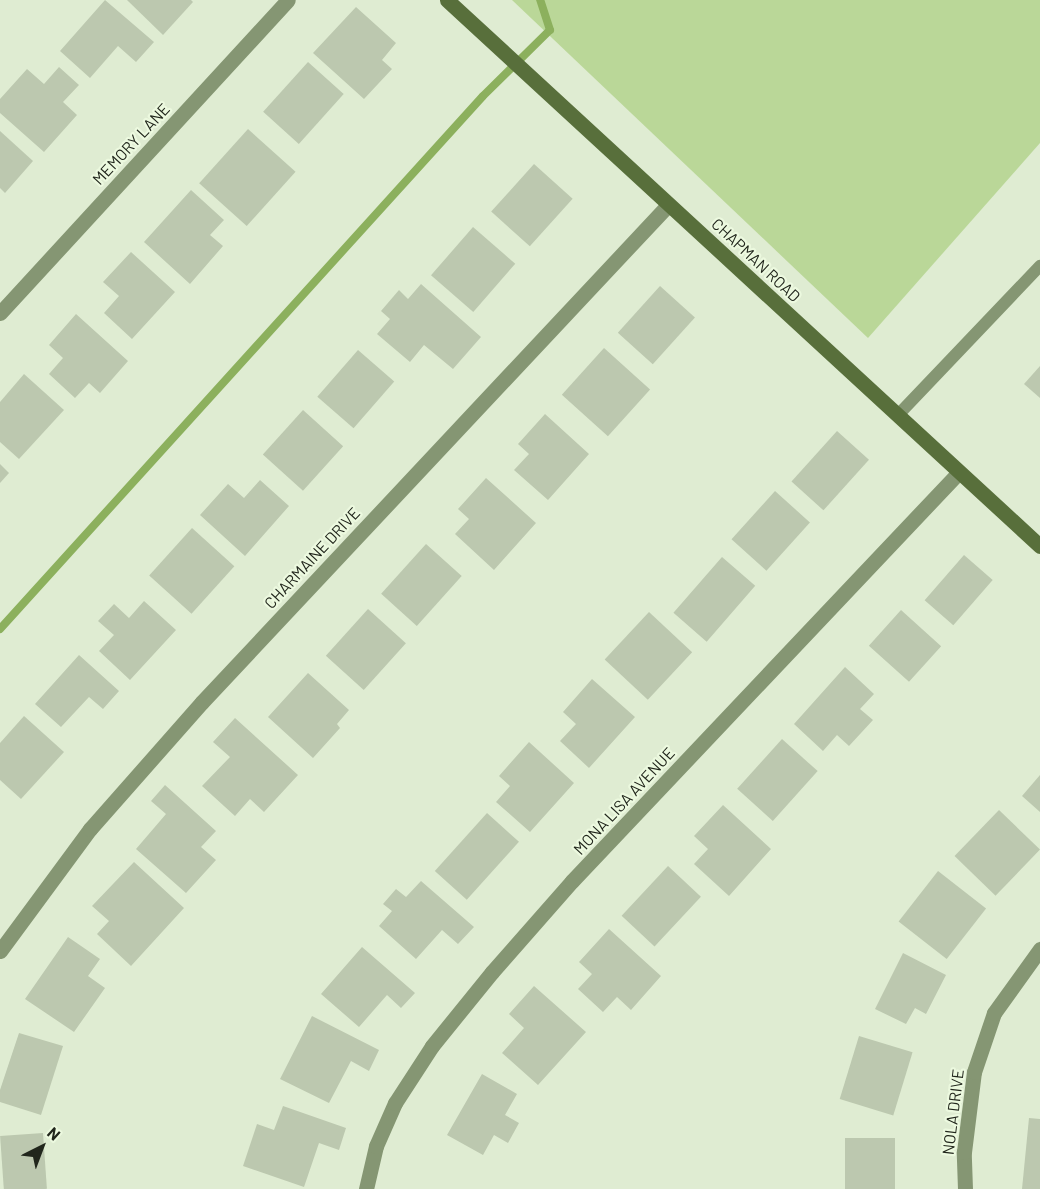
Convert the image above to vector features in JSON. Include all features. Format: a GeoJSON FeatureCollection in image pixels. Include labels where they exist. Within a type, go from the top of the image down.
{"type":"FeatureCollection","features":[{"type":"Feature","properties":{"kind":"street","name":"MEMORY LANE"},"geometry":{"type":"LineString","coordinates":[[0,313],[288,0]]}},
{"type":"Feature","properties":{"kind":"street","name":"CHAPMAN ROAD"},"geometry":{"type":"LineString","coordinates":[[447,0],[1040,546]]}},
{"type":"Feature","properties":{"kind":"street","name":"CHARMAINE DRIVE"},"geometry":{"type":"LineString","coordinates":[[0,951],[90,829],[202,702],[668,205]]}},
{"type":"Feature","properties":{"kind":"street","name":"MONA LISA AVENUE"},"geometry":{"type":"LineString","coordinates":[[366,1189],[376,1146],[395,1103],[432,1046],[492,972],[572,881],[959,472]]}},
{"type":"Feature","properties":{"kind":"street","name":"NOLA DRIVE"},"geometry":{"type":"LineString","coordinates":[[965,1189],[964,1152],[974,1072],[994,1013],[1040,949]]}},
{"type":"Feature","properties":{"kind":"lane"},"geometry":{"type":"LineString","coordinates":[[898,415],[1040,266]]}},
{"type":"Feature","properties":{"kind":"green space"},"geometry":{"type":"Polygon","coordinates":[[[512,0],[1040,0],[1040,143],[868,338],[512,0]]]}},
{"type":"Feature","properties":{"kind":"building"},"geometry":{"type":"Polygon","coordinates":[[[105,0],[154,42],[136,62],[118,46],[90,78],[60,51],[105,0]]]}},
{"type":"Feature","properties":{"kind":"building"},"geometry":{"type":"Polygon","coordinates":[[[127,0],[191,0],[193,2],[163,35],[127,0]]]}},
{"type":"Feature","properties":{"kind":"building"},"geometry":{"type":"Polygon","coordinates":[[[356,7],[396,43],[382,60],[392,69],[364,99],[313,53],[356,7]]]}},
{"type":"Feature","properties":{"kind":"building"},"geometry":{"type":"Polygon","coordinates":[[[308,62],[344,94],[299,144],[263,112],[308,62]]]}},
{"type":"Feature","properties":{"kind":"building"},"geometry":{"type":"Polygon","coordinates":[[[59,67],[79,85],[63,102],[77,115],[44,152],[0,113],[0,99],[27,69],[44,84],[59,67]]]}},
{"type":"Feature","properties":{"kind":"building"},"geometry":{"type":"Polygon","coordinates":[[[248,129],[296,172],[247,226],[199,183],[248,129]]]}},
{"type":"Feature","properties":{"kind":"building"},"geometry":{"type":"Polygon","coordinates":[[[0,131],[33,161],[5,193],[0,188],[0,131]]]}},
{"type":"Feature","properties":{"kind":"building"},"geometry":{"type":"Polygon","coordinates":[[[534,164],[573,199],[530,246],[491,212],[534,164]]]}},
{"type":"Feature","properties":{"kind":"building"},"geometry":{"type":"Polygon","coordinates":[[[191,190],[224,220],[210,235],[223,246],[190,284],[144,242],[191,190]]]}},
{"type":"Feature","properties":{"kind":"building"},"geometry":{"type":"Polygon","coordinates":[[[473,227],[515,264],[473,312],[431,275],[473,227]]]}},
{"type":"Feature","properties":{"kind":"building"},"geometry":{"type":"Polygon","coordinates":[[[131,252],[175,292],[132,339],[104,313],[119,296],[103,282],[131,252]]]}},
{"type":"Feature","properties":{"kind":"building"},"geometry":{"type":"Polygon","coordinates":[[[421,284],[481,337],[453,369],[424,345],[410,362],[377,334],[390,319],[381,311],[399,290],[408,299],[421,284]]]}},
{"type":"Feature","properties":{"kind":"building"},"geometry":{"type":"Polygon","coordinates":[[[660,286],[695,317],[653,364],[618,333],[660,286]]]}},
{"type":"Feature","properties":{"kind":"building"},"geometry":{"type":"Polygon","coordinates":[[[76,314],[128,361],[100,393],[89,383],[75,398],[49,374],[63,358],[49,345],[76,314]]]}},
{"type":"Feature","properties":{"kind":"building"},"geometry":{"type":"Polygon","coordinates":[[[604,348],[650,389],[608,436],[562,395],[604,348]]]}},
{"type":"Feature","properties":{"kind":"building"},"geometry":{"type":"Polygon","coordinates":[[[358,350],[394,381],[354,428],[317,397],[358,350]]]}},
{"type":"Feature","properties":{"kind":"building"},"geometry":{"type":"Polygon","coordinates":[[[1040,366],[1040,398],[1024,384],[1040,366]]]}},
{"type":"Feature","properties":{"kind":"building"},"geometry":{"type":"Polygon","coordinates":[[[24,374],[64,410],[19,459],[0,442],[0,402],[24,374]]]}},
{"type":"Feature","properties":{"kind":"building"},"geometry":{"type":"Polygon","coordinates":[[[303,410],[343,446],[303,491],[263,455],[303,410]]]}},
{"type":"Feature","properties":{"kind":"building"},"geometry":{"type":"Polygon","coordinates":[[[545,414],[589,454],[548,500],[514,470],[529,454],[518,444],[545,414]]]}},
{"type":"Feature","properties":{"kind":"building"},"geometry":{"type":"Polygon","coordinates":[[[837,431],[869,460],[823,510],[791,482],[837,431]]]}},
{"type":"Feature","properties":{"kind":"building"},"geometry":{"type":"Polygon","coordinates":[[[0,464],[9,473],[0,483],[0,464]]]}},
{"type":"Feature","properties":{"kind":"building"},"geometry":{"type":"Polygon","coordinates":[[[486,478],[536,523],[494,570],[455,534],[469,519],[458,509],[486,478]]]}},
{"type":"Feature","properties":{"kind":"building"},"geometry":{"type":"Polygon","coordinates":[[[260,480],[289,506],[245,556],[200,515],[228,484],[244,498],[260,480]]]}},
{"type":"Feature","properties":{"kind":"building"},"geometry":{"type":"Polygon","coordinates":[[[775,491],[810,522],[766,571],[732,539],[775,491]]]}},
{"type":"Feature","properties":{"kind":"building"},"geometry":{"type":"Polygon","coordinates":[[[192,528],[234,566],[192,614],[149,576],[192,528]]]}},
{"type":"Feature","properties":{"kind":"building"},"geometry":{"type":"Polygon","coordinates":[[[426,544],[462,576],[417,626],[381,594],[426,544]]]}},
{"type":"Feature","properties":{"kind":"building"},"geometry":{"type":"Polygon","coordinates":[[[964,555],[993,580],[953,625],[925,600],[964,555]]]}},
{"type":"Feature","properties":{"kind":"building"},"geometry":{"type":"Polygon","coordinates":[[[722,557],[755,586],[707,642],[673,613],[722,557]]]}},
{"type":"Feature","properties":{"kind":"building"},"geometry":{"type":"Polygon","coordinates":[[[144,601],[176,630],[130,680],[99,651],[114,635],[98,621],[114,604],[129,618],[144,601]]]}},
{"type":"Feature","properties":{"kind":"building"},"geometry":{"type":"Polygon","coordinates":[[[368,609],[406,643],[364,690],[326,656],[368,609]]]}},
{"type":"Feature","properties":{"kind":"building"},"geometry":{"type":"Polygon","coordinates":[[[901,610],[941,646],[909,682],[869,646],[901,610]]]}},
{"type":"Feature","properties":{"kind":"building"},"geometry":{"type":"Polygon","coordinates":[[[649,612],[692,652],[648,700],[605,660],[649,612]]]}},
{"type":"Feature","properties":{"kind":"building"},"geometry":{"type":"Polygon","coordinates":[[[79,655],[119,691],[103,709],[89,697],[61,727],[35,704],[79,655]]]}},
{"type":"Feature","properties":{"kind":"building"},"geometry":{"type":"Polygon","coordinates":[[[845,667],[874,694],[860,709],[873,720],[849,746],[837,735],[823,751],[794,724],[845,667]]]}},
{"type":"Feature","properties":{"kind":"building"},"geometry":{"type":"Polygon","coordinates":[[[308,673],[349,710],[337,724],[340,728],[313,758],[268,717],[308,673]]]}},
{"type":"Feature","properties":{"kind":"building"},"geometry":{"type":"Polygon","coordinates":[[[592,679],[635,717],[589,768],[560,741],[576,724],[563,712],[592,679]]]}},
{"type":"Feature","properties":{"kind":"building"},"geometry":{"type":"Polygon","coordinates":[[[24,716],[64,752],[21,799],[0,780],[0,743],[24,716]]]}},
{"type":"Feature","properties":{"kind":"building"},"geometry":{"type":"Polygon","coordinates":[[[235,718],[298,775],[264,812],[250,799],[235,816],[202,786],[230,757],[213,742],[235,718]]]}},
{"type":"Feature","properties":{"kind":"building"},"geometry":{"type":"Polygon","coordinates":[[[782,739],[818,771],[773,821],[737,789],[782,739]]]}},
{"type":"Feature","properties":{"kind":"building"},"geometry":{"type":"Polygon","coordinates":[[[529,742],[574,783],[530,832],[496,802],[510,786],[499,776],[529,742]]]}},
{"type":"Feature","properties":{"kind":"building"},"geometry":{"type":"Polygon","coordinates":[[[1040,775],[1040,812],[1022,796],[1040,775]]]}},
{"type":"Feature","properties":{"kind":"building"},"geometry":{"type":"Polygon","coordinates":[[[165,785],[216,831],[201,847],[216,860],[186,893],[136,849],[166,814],[151,801],[165,785]]]}},
{"type":"Feature","properties":{"kind":"building"},"geometry":{"type":"Polygon","coordinates":[[[723,805],[771,849],[729,896],[694,864],[708,849],[694,836],[723,805]]]}},
{"type":"Feature","properties":{"kind":"building"},"geometry":{"type":"Polygon","coordinates":[[[999,810],[1040,850],[996,896],[955,856],[999,810]]]}},
{"type":"Feature","properties":{"kind":"building"},"geometry":{"type":"Polygon","coordinates":[[[487,813],[519,842],[467,900],[435,871],[487,813]]]}},
{"type":"Feature","properties":{"kind":"building"},"geometry":{"type":"Polygon","coordinates":[[[134,862],[184,908],[131,966],[97,934],[109,921],[92,906],[134,862]]]}},
{"type":"Feature","properties":{"kind":"building"},"geometry":{"type":"Polygon","coordinates":[[[668,866],[701,897],[655,946],[622,916],[668,866]]]}},
{"type":"Feature","properties":{"kind":"building"},"geometry":{"type":"Polygon","coordinates":[[[938,871],[986,909],[947,959],[899,921],[938,871]]]}},
{"type":"Feature","properties":{"kind":"building"},"geometry":{"type":"Polygon","coordinates":[[[421,881],[474,927],[458,944],[442,930],[416,959],[379,926],[392,911],[383,904],[396,889],[406,897],[421,881]]]}},
{"type":"Feature","properties":{"kind":"building"},"geometry":{"type":"Polygon","coordinates":[[[609,929],[661,976],[631,1010],[617,997],[603,1012],[578,989],[592,974],[579,962],[609,929]]]}},
{"type":"Feature","properties":{"kind":"building"},"geometry":{"type":"Polygon","coordinates":[[[68,937],[100,959],[88,976],[105,988],[74,1032],[25,999],[68,937]]]}},
{"type":"Feature","properties":{"kind":"building"},"geometry":{"type":"Polygon","coordinates":[[[362,947],[415,993],[401,1008],[387,995],[359,1027],[321,994],[362,947]]]}},
{"type":"Feature","properties":{"kind":"building"},"geometry":{"type":"Polygon","coordinates":[[[903,953],[946,975],[926,1014],[915,1008],[906,1024],[875,1009],[903,953]]]}},
{"type":"Feature","properties":{"kind":"building"},"geometry":{"type":"Polygon","coordinates":[[[534,986],[586,1032],[538,1085],[502,1053],[524,1028],[509,1014],[534,986]]]}},
{"type":"Feature","properties":{"kind":"building"},"geometry":{"type":"Polygon","coordinates":[[[312,1016],[379,1050],[369,1071],[351,1061],[329,1103],[280,1079],[312,1016]]]}},
{"type":"Feature","properties":{"kind":"building"},"geometry":{"type":"Polygon","coordinates":[[[19,1033],[63,1046],[41,1115],[0,1102],[0,1090],[19,1033]]]}},
{"type":"Feature","properties":{"kind":"building"},"geometry":{"type":"Polygon","coordinates":[[[859,1036],[913,1052],[893,1115],[840,1099],[859,1036]]]}},
{"type":"Feature","properties":{"kind":"building"},"geometry":{"type":"Polygon","coordinates":[[[482,1074],[517,1094],[505,1115],[519,1123],[508,1143],[494,1135],[483,1155],[447,1135],[482,1074]]]}},
{"type":"Feature","properties":{"kind":"building"},"geometry":{"type":"Polygon","coordinates":[[[283,1106],[346,1128],[339,1150],[319,1143],[304,1187],[243,1166],[257,1124],[274,1130],[283,1106]]]}},
{"type":"Feature","properties":{"kind":"building"},"geometry":{"type":"Polygon","coordinates":[[[1029,1118],[1040,1119],[1040,1189],[1022,1189],[1029,1118]]]}},
{"type":"Feature","properties":{"kind":"building"},"geometry":{"type":"Polygon","coordinates":[[[43,1133],[47,1189],[4,1189],[0,1136],[43,1133]]]}},
{"type":"Feature","properties":{"kind":"building"},"geometry":{"type":"Polygon","coordinates":[[[845,1138],[895,1138],[895,1189],[845,1189],[845,1138]]]}},
{"type":"Feature","properties":{"kind":"waterway"},"geometry":{"type":"LineString","coordinates":[[0,629],[483,96],[550,30],[540,0]]}}]}
